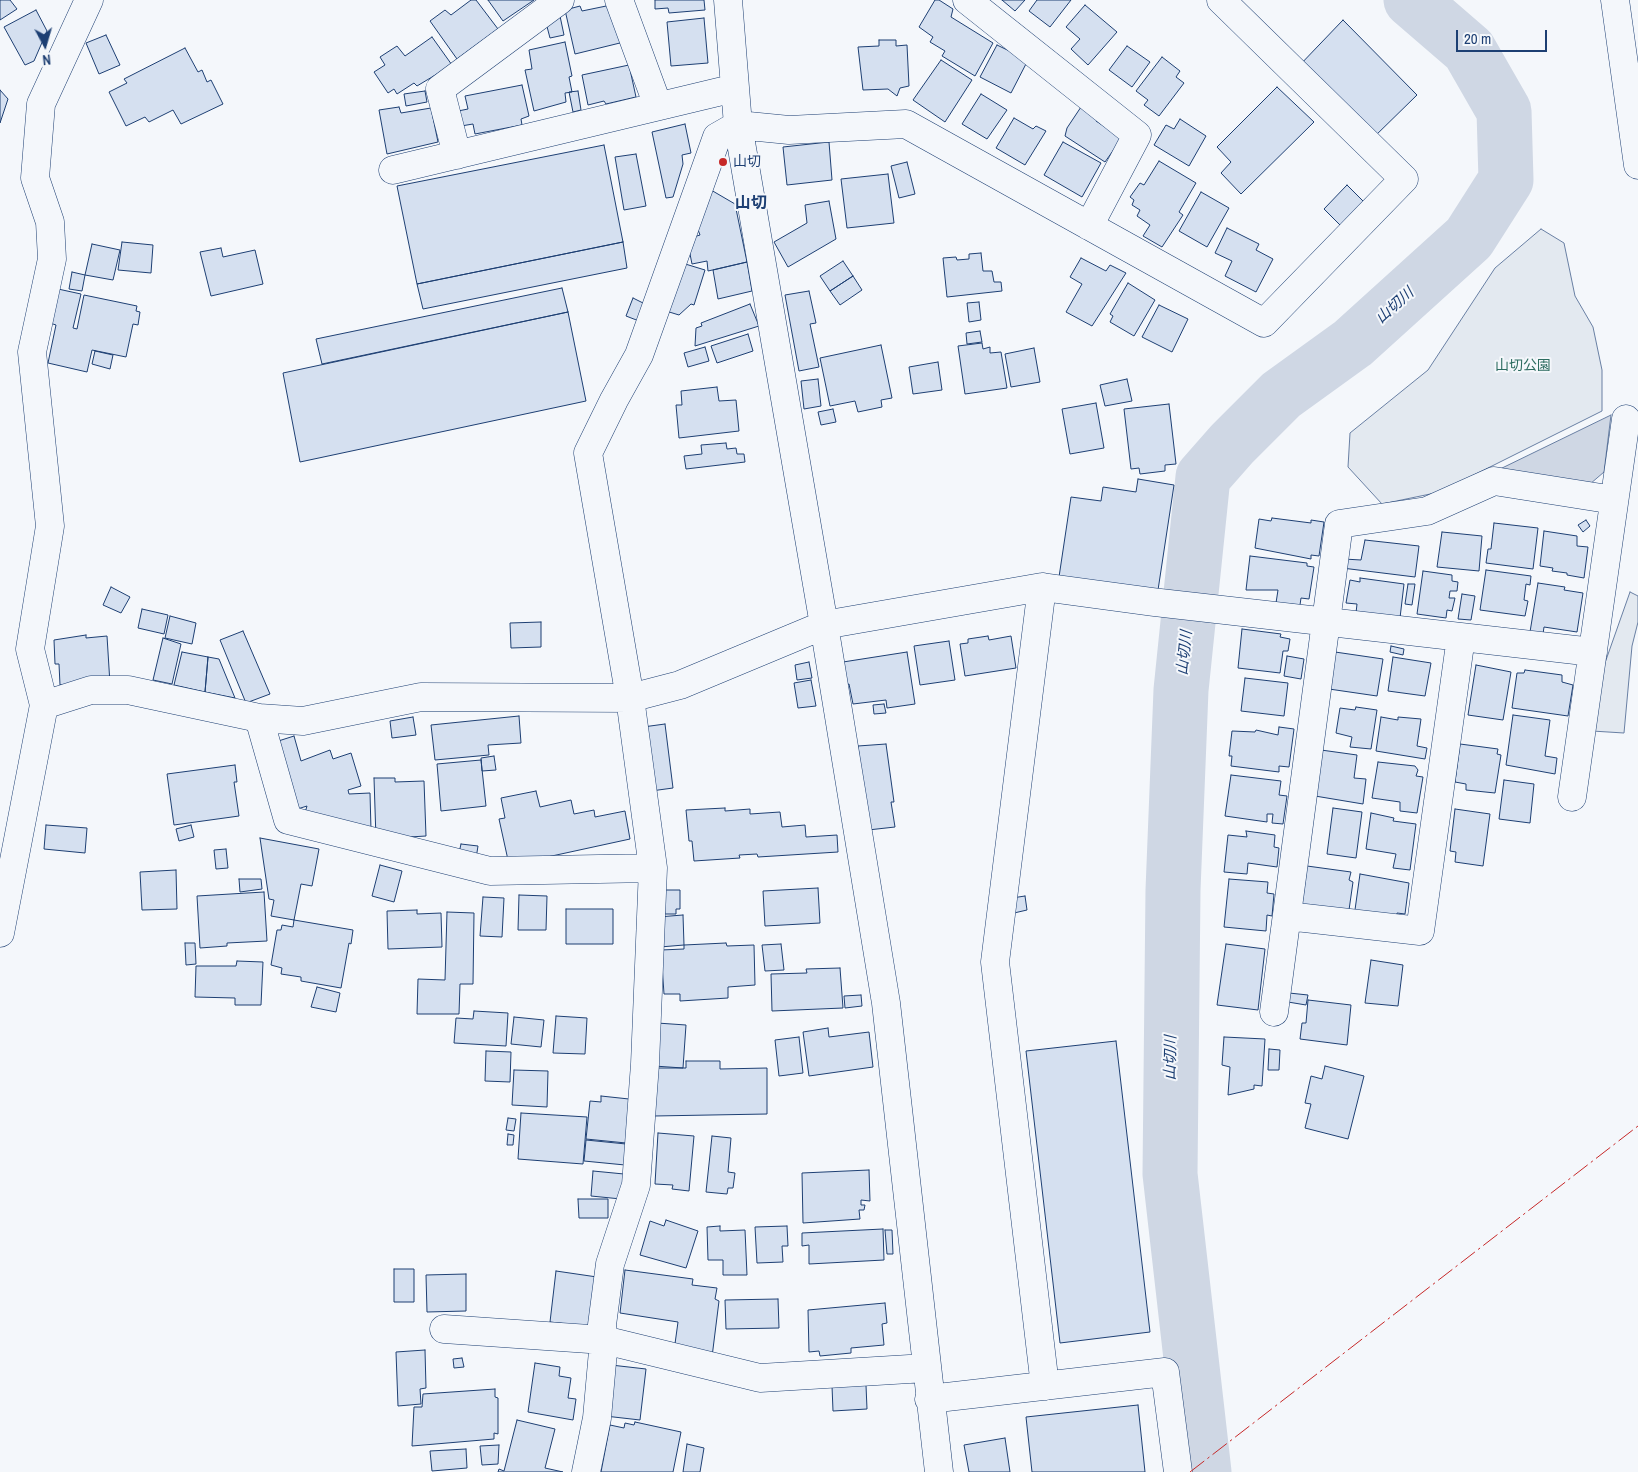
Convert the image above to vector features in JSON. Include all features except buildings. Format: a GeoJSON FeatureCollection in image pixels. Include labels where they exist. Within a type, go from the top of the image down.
{"type":"FeatureCollection","features":[{"type":"Feature","properties":{"kind":"main road"},"geometry":{"type":"LineString","coordinates":[[0,934],[44,705],[30,649],[50,526],[32,352],[52,259],[50,222],[35,178],[41,104],[90,0]]}},
{"type":"Feature","properties":{"kind":"main road"},"geometry":{"type":"LineString","coordinates":[[457,154],[440,89],[560,0]]}},
{"type":"Feature","properties":{"kind":"main road"},"geometry":{"type":"LineString","coordinates":[[620,0],[658,106]]}},
{"type":"Feature","properties":{"kind":"main road"},"geometry":{"type":"LineString","coordinates":[[728,0],[738,125],[824,625],[886,1003],[929,1399],[939,1472]]}},
{"type":"Feature","properties":{"kind":"main road"},"geometry":{"type":"LineString","coordinates":[[967,0],[1137,135],[1088,226]]}},
{"type":"Feature","properties":{"kind":"main road"},"geometry":{"type":"LineString","coordinates":[[586,1472],[597,1418],[604,1340],[602,1325],[610,1264],[636,1185],[645,1064],[653,868],[630,698],[588,453],[639,355],[717,137],[738,125],[789,130],[906,124],[1264,323],[1404,179],[1221,0]]}},
{"type":"Feature","properties":{"kind":"main road"},"geometry":{"type":"LineString","coordinates":[[1615,0],[1638,165]]}},
{"type":"Feature","properties":{"kind":"main road"},"geometry":{"type":"LineString","coordinates":[[393,170],[735,88]]}},
{"type":"Feature","properties":{"kind":"main road"},"geometry":{"type":"LineString","coordinates":[[1572,797],[1626,419]]}},
{"type":"Feature","properties":{"kind":"main road"},"geometry":{"type":"LineString","coordinates":[[1274,1012],[1339,524],[1427,511],[1494,481],[1614,500]]}},
{"type":"Feature","properties":{"kind":"main road"},"geometry":{"type":"LineString","coordinates":[[44,705],[91,690],[128,690],[259,718],[303,721],[421,697],[630,698],[680,685],[824,625],[1042,587],[1153,602],[1593,652]]}},
{"type":"Feature","properties":{"kind":"main road"},"geometry":{"type":"LineString","coordinates":[[1042,587],[995,962],[1045,1386]]}},
{"type":"Feature","properties":{"kind":"main road"},"geometry":{"type":"LineString","coordinates":[[1287,916],[1420,931],[1461,637]]}},
{"type":"Feature","properties":{"kind":"main road"},"geometry":{"type":"LineString","coordinates":[[259,718],[288,820],[490,871],[653,868]]}},
{"type":"Feature","properties":{"kind":"main road"},"geometry":{"type":"LineString","coordinates":[[444,1329],[604,1340],[760,1378],[926,1368]]}},
{"type":"Feature","properties":{"kind":"main road"},"geometry":{"type":"LineString","coordinates":[[929,1399],[1165,1372],[1178,1472]]}},
{"type":"Feature","properties":{"kind":"green space","name":"山切公園"},"geometry":{"type":"Polygon","coordinates":[[[1541,229],[1564,243],[1575,296],[1593,327],[1602,370],[1602,411],[1440,492],[1382,504],[1348,467],[1350,433],[1428,370],[1495,268],[1541,229]]]}},
{"type":"Feature","properties":{"kind":"green space"},"geometry":{"type":"Polygon","coordinates":[[[1630,592],[1638,596],[1638,622],[1632,646],[1624,733],[1592,731],[1600,677],[1630,592]]]}},
{"type":"Feature","properties":{"kind":"shaded area"},"geometry":{"type":"Polygon","coordinates":[[[1611,415],[1604,472],[1590,484],[1498,470],[1611,415]]]}},
{"type":"Feature","properties":{"kind":"waterway","name":"山切川"},"geometry":{"type":"LineString","coordinates":[[1204,1472],[1170,1174],[1173,890],[1181,690],[1203,477],[1232,444],[1281,395],[1353,343],[1469,238],[1506,180],[1504,111],[1469,50],[1411,0]]}},
{"type":"Feature","properties":{"kind":"power"},"geometry":{"type":"LineString","coordinates":[[1190,1472],[1638,1126]]}},
{"type":"Feature","properties":{"kind":"place","name":"山切"},"geometry":{"type":"Point","coordinates":[723,162]}},
{"type":"Feature","properties":{"kind":"district","name":"山切"},"geometry":{"type":"Point","coordinates":[751,204]}}]}
